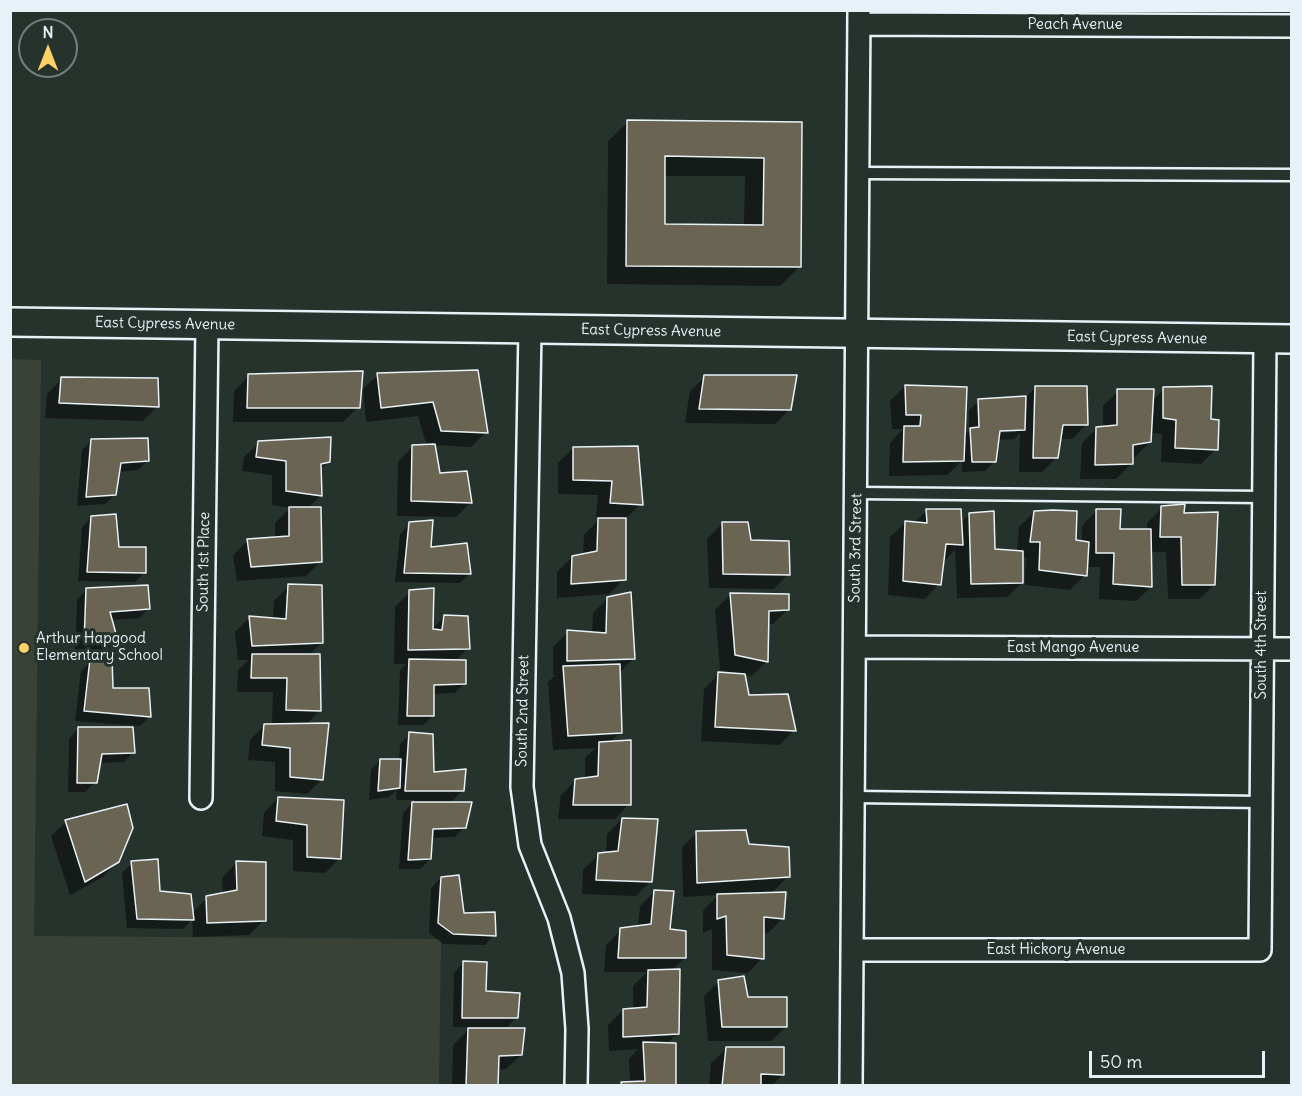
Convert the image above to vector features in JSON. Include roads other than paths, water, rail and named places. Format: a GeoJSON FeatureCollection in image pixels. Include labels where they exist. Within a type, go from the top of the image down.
{"type":"FeatureCollection","features":[{"type":"Feature","properties":{"kind":"street","name":"Peach Avenue"},"geometry":{"type":"LineString","coordinates":[[859,17],[1292,26]]}},
{"type":"Feature","properties":{"kind":"street","name":"South 3rd Street"},"geometry":{"type":"LineString","coordinates":[[851,1086],[859,17]]}},
{"type":"Feature","properties":{"kind":"street","name":"East Cypress Avenue"},"geometry":{"type":"LineString","coordinates":[[10,322],[1292,339]]}},
{"type":"Feature","properties":{"kind":"street","name":"South 1st Place"},"geometry":{"type":"LineString","coordinates":[[201,798],[207,325]]}},
{"type":"Feature","properties":{"kind":"street","name":"South 2nd Street"},"geometry":{"type":"LineString","coordinates":[[530,329],[522,787],[530,846],[559,918],[573,973],[577,1029],[576,1086]]}},
{"type":"Feature","properties":{"kind":"street","name":"South 4th Street"},"geometry":{"type":"LineString","coordinates":[[1260,950],[1265,339]]}},
{"type":"Feature","properties":{"kind":"street","name":"East Mango Avenue"},"geometry":{"type":"LineString","coordinates":[[855,647],[1292,649]]}},
{"type":"Feature","properties":{"kind":"street","name":"East Hickory Avenue"},"geometry":{"type":"LineString","coordinates":[[852,950],[1260,950]]}},
{"type":"Feature","properties":{"kind":"lane"},"geometry":{"type":"LineString","coordinates":[[859,173],[1292,175]]}},
{"type":"Feature","properties":{"kind":"lane"},"geometry":{"type":"LineString","coordinates":[[857,493],[1263,497]]}},
{"type":"Feature","properties":{"kind":"lane"},"geometry":{"type":"LineString","coordinates":[[854,797],[1262,802]]}},
{"type":"Feature","properties":{"kind":"place","name":"Arthur Hapgood Elementary School"},"geometry":{"type":"Point","coordinates":[24,648]}}]}
